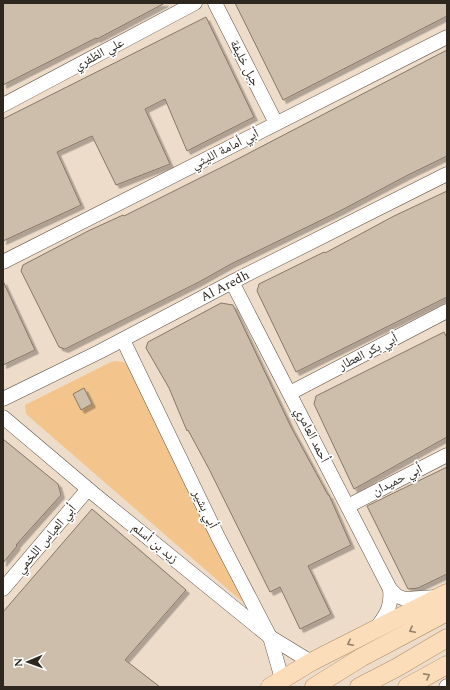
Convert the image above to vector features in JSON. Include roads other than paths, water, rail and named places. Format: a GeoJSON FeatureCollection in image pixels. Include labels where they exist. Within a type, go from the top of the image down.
{"type":"FeatureCollection","features":[{"type":"Feature","properties":{"kind":"main road"},"geometry":{"type":"LineString","coordinates":[[276,683],[311,662],[376,630],[445,600]]}},
{"type":"Feature","properties":{"kind":"main road"},"geometry":{"type":"LineString","coordinates":[[314,687],[362,657],[445,600]]}},
{"type":"Feature","properties":{"kind":"main road"},"geometry":{"type":"LineString","coordinates":[[359,687],[396,668],[447,638]]}},
{"type":"Feature","properties":{"kind":"main road"},"geometry":{"type":"LineString","coordinates":[[378,687],[447,638]]}},
{"type":"Feature","properties":{"kind":"main road"},"geometry":{"type":"LineString","coordinates":[[407,687],[447,665]]}},
{"type":"Feature","properties":{"kind":"street","name":"علي الظفري"},"geometry":{"type":"LineString","coordinates":[[3,105],[195,3]]}},
{"type":"Feature","properties":{"kind":"street","name":"جبل خليفة"},"geometry":{"type":"LineString","coordinates":[[215,3],[276,123]]}},
{"type":"Feature","properties":{"kind":"street","name":"أبي أمامة الليثي"},"geometry":{"type":"LineString","coordinates":[[3,262],[447,36]]}},
{"type":"Feature","properties":{"kind":"street","name":"Al Aredh"},"geometry":{"type":"LineString","coordinates":[[3,399],[123,340],[232,282],[447,174]]}},
{"type":"Feature","properties":{"kind":"street","name":"أحمد العامري"},"geometry":{"type":"LineString","coordinates":[[232,282],[390,589]]}},
{"type":"Feature","properties":{"kind":"street","name":"أبي بكر العطار"},"geometry":{"type":"LineString","coordinates":[[290,393],[447,311]]}},
{"type":"Feature","properties":{"kind":"street","name":"أبي بشير"},"geometry":{"type":"LineString","coordinates":[[123,340],[218,537],[270,637],[276,683]]}},
{"type":"Feature","properties":{"kind":"street","name":"زيد بن أسلم"},"geometry":{"type":"LineString","coordinates":[[3,417],[270,637],[311,662]]}},
{"type":"Feature","properties":{"kind":"street","name":"أبي حميدان"},"geometry":{"type":"LineString","coordinates":[[348,506],[447,455]]}},
{"type":"Feature","properties":{"kind":"street","name":"أبي العباس اللخمي"},"geometry":{"type":"LineString","coordinates":[[3,589],[88,488]]}},
{"type":"Feature","properties":{"kind":"street"},"geometry":{"type":"LineString","coordinates":[[390,589],[397,596],[405,599],[445,600]]}},
{"type":"Feature","properties":{"kind":"street"},"geometry":{"type":"LineString","coordinates":[[376,630],[390,607],[390,589]]}}]}
